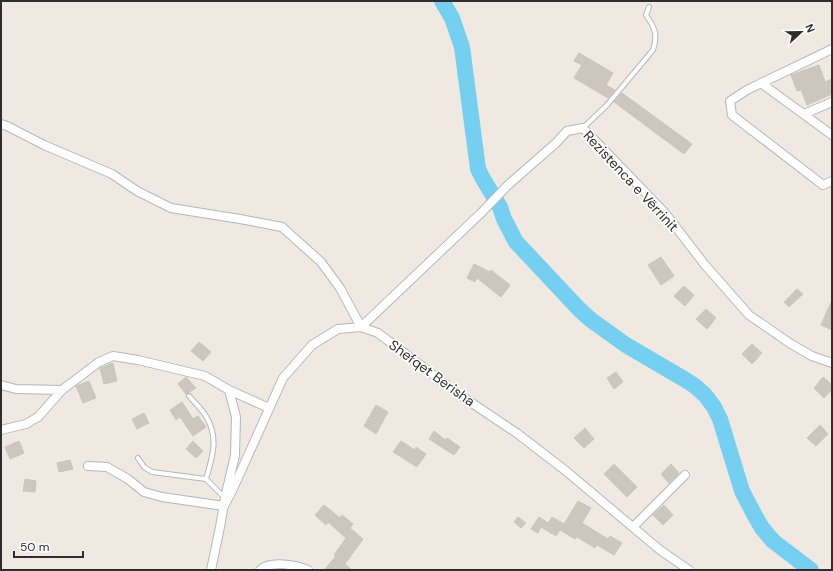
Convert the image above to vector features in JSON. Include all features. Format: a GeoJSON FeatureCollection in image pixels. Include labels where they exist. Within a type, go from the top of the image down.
{"type":"FeatureCollection","features":[{"type":"Feature","properties":{"kind":"street"},"geometry":{"type":"LineString","coordinates":[[832,49],[761,83],[730,100],[732,115],[823,185],[832,181]]}},
{"type":"Feature","properties":{"kind":"street"},"geometry":{"type":"LineString","coordinates":[[761,83],[832,135]]}},
{"type":"Feature","properties":{"kind":"street"},"geometry":{"type":"LineString","coordinates":[[804,114],[832,102]]}},
{"type":"Feature","properties":{"kind":"street"},"geometry":{"type":"LineString","coordinates":[[1,124],[44,145],[112,174],[137,191],[171,208],[282,227],[321,262],[340,288],[361,326],[338,329],[312,345],[283,378],[232,491],[224,502]]}},
{"type":"Feature","properties":{"kind":"street","name":"Rezistenca e Vërrinit"},"geometry":{"type":"LineString","coordinates":[[361,326],[481,213],[508,185],[556,143],[567,131],[583,128],[665,214],[705,265],[749,315],[791,344],[812,356],[832,363]]}},
{"type":"Feature","properties":{"kind":"street","name":"Shefqet Berisha"},"geometry":{"type":"LineString","coordinates":[[361,326],[378,333],[457,393],[518,434],[566,471],[660,550],[689,570]]}},
{"type":"Feature","properties":{"kind":"street"},"geometry":{"type":"LineString","coordinates":[[1,430],[26,424],[38,417],[62,390],[98,362],[113,356],[138,360],[205,376],[229,390],[270,408]]}},
{"type":"Feature","properties":{"kind":"street"},"geometry":{"type":"LineString","coordinates":[[1,384],[16,389],[62,390]]}},
{"type":"Feature","properties":{"kind":"street"},"geometry":{"type":"LineString","coordinates":[[211,570],[235,455],[236,417],[229,390]]}},
{"type":"Feature","properties":{"kind":"street"},"geometry":{"type":"LineString","coordinates":[[88,466],[107,467],[128,479],[144,492],[162,497],[224,502]]}},
{"type":"Feature","properties":{"kind":"street"},"geometry":{"type":"LineString","coordinates":[[633,527],[685,475]]}},
{"type":"Feature","properties":{"kind":"street"},"geometry":{"type":"LineString","coordinates":[[260,570],[262,568],[279,564],[308,570]]}},
{"type":"Feature","properties":{"kind":"lane"},"geometry":{"type":"LineString","coordinates":[[583,128],[607,105],[654,50],[656,41],[655,27],[646,15],[649,7]]}},
{"type":"Feature","properties":{"kind":"lane"},"geometry":{"type":"LineString","coordinates":[[189,396],[207,418],[214,435],[212,455],[206,479]]}},
{"type":"Feature","properties":{"kind":"lane"},"geometry":{"type":"LineString","coordinates":[[138,458],[144,467],[152,472],[206,479],[224,502]]}},
{"type":"Feature","properties":{"kind":"building"},"geometry":{"type":"Polygon","coordinates":[[[579,53],[613,73],[606,85],[615,90],[608,98],[574,78],[582,65],[574,61],[579,53]]]}},
{"type":"Feature","properties":{"kind":"building"},"geometry":{"type":"Polygon","coordinates":[[[819,65],[825,82],[832,79],[832,94],[807,105],[801,90],[797,91],[791,75],[819,65]]]}},
{"type":"Feature","properties":{"kind":"building"},"geometry":{"type":"Polygon","coordinates":[[[622,93],[692,144],[684,154],[614,102],[622,93]]]}},
{"type":"Feature","properties":{"kind":"building"},"geometry":{"type":"Polygon","coordinates":[[[661,257],[674,276],[661,285],[648,265],[661,257]]]}},
{"type":"Feature","properties":{"kind":"building"},"geometry":{"type":"Polygon","coordinates":[[[474,264],[490,272],[491,270],[510,285],[501,297],[477,278],[475,282],[467,278],[474,264]]]}},
{"type":"Feature","properties":{"kind":"building"},"geometry":{"type":"Polygon","coordinates":[[[684,286],[694,295],[685,306],[674,296],[684,286]]]}},
{"type":"Feature","properties":{"kind":"building"},"geometry":{"type":"Polygon","coordinates":[[[797,289],[803,294],[789,307],[784,302],[797,289]]]}},
{"type":"Feature","properties":{"kind":"building"},"geometry":{"type":"Polygon","coordinates":[[[832,300],[832,330],[821,325],[832,300]]]}},
{"type":"Feature","properties":{"kind":"building"},"geometry":{"type":"Polygon","coordinates":[[[706,309],[716,318],[707,329],[696,319],[706,309]]]}},
{"type":"Feature","properties":{"kind":"building"},"geometry":{"type":"Polygon","coordinates":[[[199,342],[211,352],[203,361],[191,351],[199,342]]]}},
{"type":"Feature","properties":{"kind":"building"},"geometry":{"type":"Polygon","coordinates":[[[752,344],[762,353],[752,364],[742,354],[752,344]]]}},
{"type":"Feature","properties":{"kind":"building"},"geometry":{"type":"Polygon","coordinates":[[[113,363],[117,381],[104,384],[100,368],[113,363]]]}},
{"type":"Feature","properties":{"kind":"building"},"geometry":{"type":"Polygon","coordinates":[[[616,372],[623,382],[614,389],[607,378],[616,372]]]}},
{"type":"Feature","properties":{"kind":"building"},"geometry":{"type":"Polygon","coordinates":[[[186,377],[196,388],[186,394],[178,384],[186,377]]]}},
{"type":"Feature","properties":{"kind":"building"},"geometry":{"type":"Polygon","coordinates":[[[823,377],[832,385],[832,389],[824,398],[814,388],[823,377]]]}},
{"type":"Feature","properties":{"kind":"building"},"geometry":{"type":"Polygon","coordinates":[[[89,381],[96,398],[83,403],[76,386],[89,381]]]}},
{"type":"Feature","properties":{"kind":"building"},"geometry":{"type":"Polygon","coordinates":[[[182,402],[193,419],[198,416],[206,427],[193,436],[180,417],[176,420],[170,410],[182,402]]]}},
{"type":"Feature","properties":{"kind":"building"},"geometry":{"type":"Polygon","coordinates":[[[376,405],[388,412],[376,434],[364,426],[376,405]]]}},
{"type":"Feature","properties":{"kind":"building"},"geometry":{"type":"Polygon","coordinates":[[[144,413],[149,423],[137,429],[132,419],[144,413]]]}},
{"type":"Feature","properties":{"kind":"building"},"geometry":{"type":"Polygon","coordinates":[[[820,425],[828,434],[816,446],[807,438],[820,425]]]}},
{"type":"Feature","properties":{"kind":"building"},"geometry":{"type":"Polygon","coordinates":[[[585,428],[594,439],[584,448],[574,438],[585,428]]]}},
{"type":"Feature","properties":{"kind":"building"},"geometry":{"type":"Polygon","coordinates":[[[434,431],[445,440],[447,438],[460,447],[454,455],[429,439],[434,431]]]}},
{"type":"Feature","properties":{"kind":"building"},"geometry":{"type":"Polygon","coordinates":[[[19,441],[24,453],[10,459],[5,447],[19,441]]]}},
{"type":"Feature","properties":{"kind":"building"},"geometry":{"type":"Polygon","coordinates":[[[193,441],[203,451],[196,458],[186,449],[193,441]]]}},
{"type":"Feature","properties":{"kind":"building"},"geometry":{"type":"Polygon","coordinates":[[[401,441],[415,450],[416,447],[426,454],[417,467],[393,452],[401,441]]]}},
{"type":"Feature","properties":{"kind":"building"},"geometry":{"type":"Polygon","coordinates":[[[70,460],[73,469],[59,472],[57,463],[70,460]]]}},
{"type":"Feature","properties":{"kind":"building"},"geometry":{"type":"Polygon","coordinates":[[[614,464],[637,487],[627,497],[604,474],[614,464]]]}},
{"type":"Feature","properties":{"kind":"building"},"geometry":{"type":"Polygon","coordinates":[[[671,464],[679,473],[669,483],[661,474],[671,464]]]}},
{"type":"Feature","properties":{"kind":"building"},"geometry":{"type":"Polygon","coordinates":[[[25,479],[36,481],[35,492],[23,491],[25,479]]]}},
{"type":"Feature","properties":{"kind":"building"},"geometry":{"type":"Polygon","coordinates":[[[578,501],[591,508],[582,523],[608,539],[610,536],[622,543],[614,555],[597,545],[595,548],[577,537],[575,539],[560,530],[556,536],[541,527],[538,533],[531,529],[539,517],[548,523],[552,517],[564,524],[578,501]]]}},
{"type":"Feature","properties":{"kind":"building"},"geometry":{"type":"Polygon","coordinates":[[[324,505],[340,518],[342,515],[353,524],[350,528],[363,539],[345,564],[352,570],[324,570],[336,556],[334,555],[346,538],[328,522],[326,525],[315,515],[324,505]]]}},
{"type":"Feature","properties":{"kind":"building"},"geometry":{"type":"Polygon","coordinates":[[[664,505],[673,515],[663,525],[653,515],[664,505]]]}},
{"type":"Feature","properties":{"kind":"building"},"geometry":{"type":"Polygon","coordinates":[[[518,517],[526,523],[521,528],[514,522],[518,517]]]}},
{"type":"Feature","properties":{"kind":"waterway"},"geometry":{"type":"LineString","coordinates":[[442,1],[452,18],[462,47],[478,169],[500,207],[504,219],[516,242],[591,320],[626,345],[695,386],[705,395],[714,407],[720,419],[742,491],[762,528],[773,541],[811,570]]}}]}
